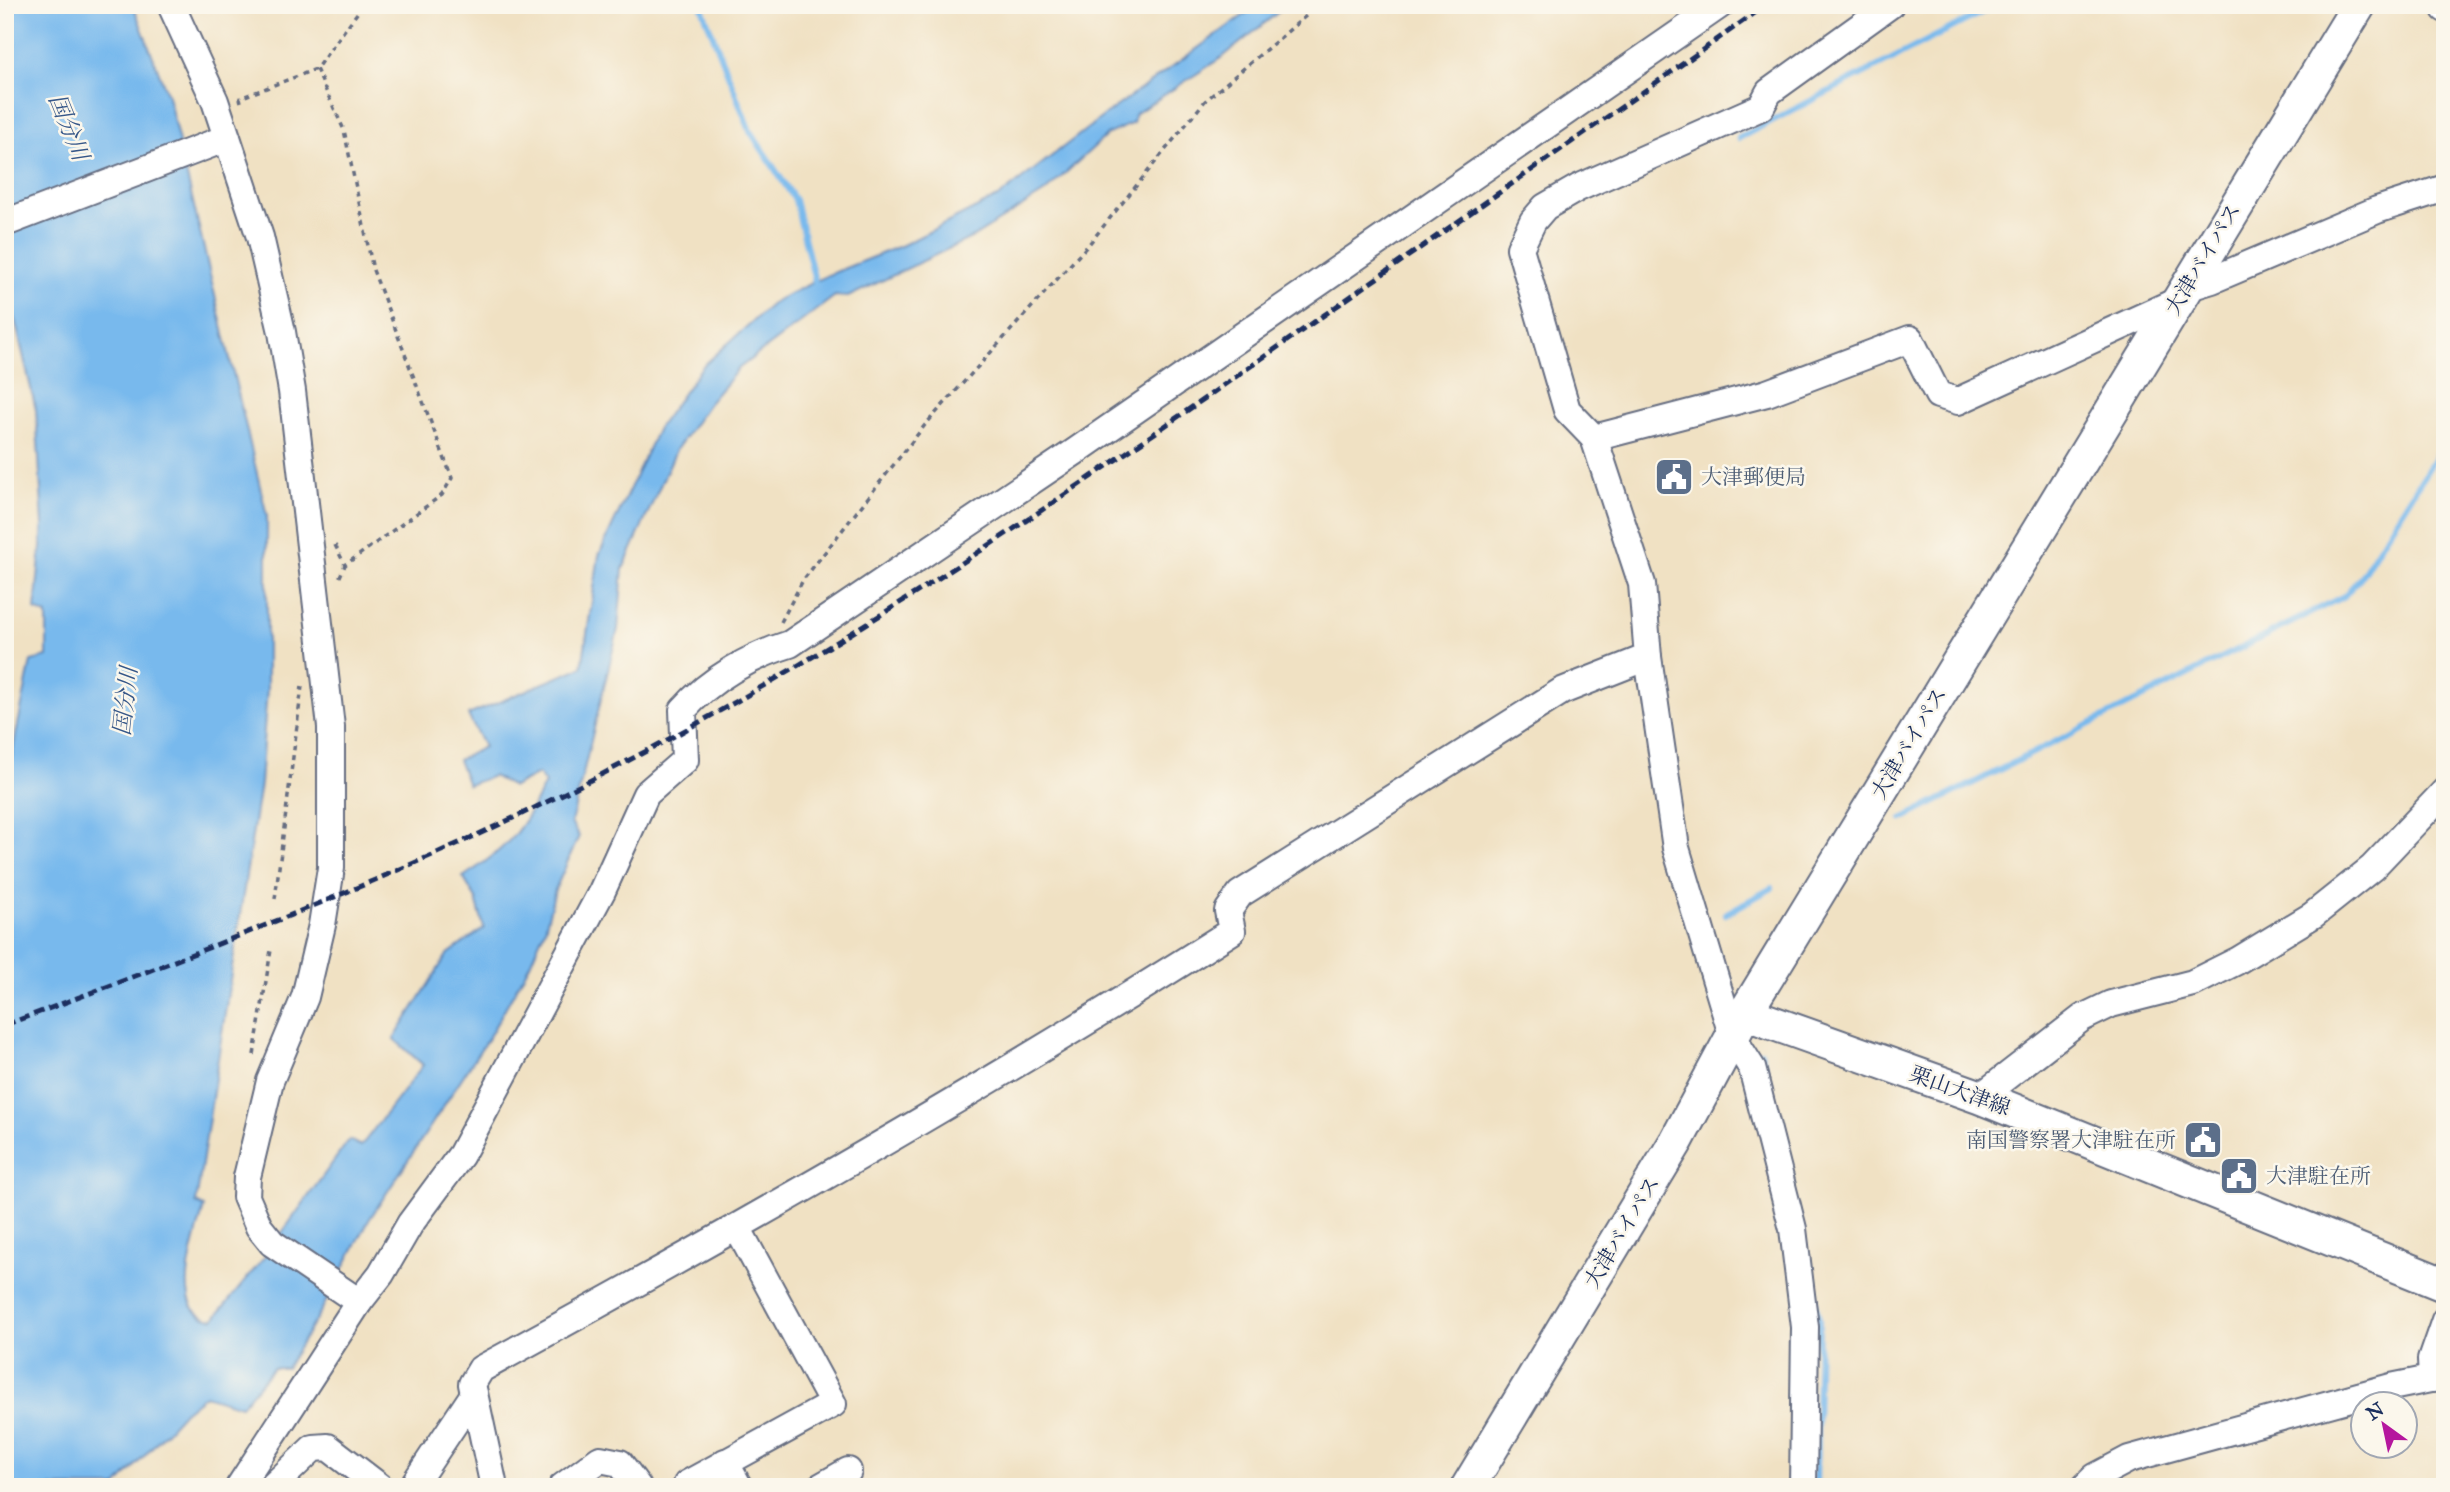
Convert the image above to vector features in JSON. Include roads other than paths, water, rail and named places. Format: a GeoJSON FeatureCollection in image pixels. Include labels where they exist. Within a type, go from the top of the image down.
{"type":"FeatureCollection","features":[{"type":"Feature","properties":{"kind":"main road","name":"大津バイパス"},"geometry":{"type":"LineString","coordinates":[[1468,1487],[1677,1140],[1739,1026],[2359,5]]}},
{"type":"Feature","properties":{"kind":"main road","name":"栗山大津線"},"geometry":{"type":"LineString","coordinates":[[1739,1026],[1980,1097],[2445,1285]]}},
{"type":"Feature","properties":{"kind":"street"},"geometry":{"type":"LineString","coordinates":[[171,5],[215,101],[260,237],[282,332],[292,391],[331,727],[331,868],[321,925],[305,997],[270,1081],[247,1178],[246,1197],[259,1227],[272,1242],[353,1298]]}},
{"type":"Feature","properties":{"kind":"street"},"geometry":{"type":"LineString","coordinates":[[239,1487],[353,1298],[381,1274],[411,1224],[461,1155],[602,891],[646,794],[685,760],[683,710],[700,690],[765,652],[790,644],[1065,459],[1720,5]]}},
{"type":"Feature","properties":{"kind":"street"},"geometry":{"type":"LineString","coordinates":[[1803,1487],[1805,1327],[1793,1229],[1752,1068],[1676,848],[1648,657],[1642,584],[1594,438],[1567,410],[1520,248],[1533,221],[1545,207],[1578,188],[1761,107],[1769,92],[1890,5]]}},
{"type":"Feature","properties":{"kind":"street"},"geometry":{"type":"LineString","coordinates":[[5,223],[227,138]]}},
{"type":"Feature","properties":{"kind":"street"},"geometry":{"type":"LineString","coordinates":[[1594,438],[1767,393],[1910,339],[1938,395],[1958,401],[2212,280],[2377,211],[2445,188]]}},
{"type":"Feature","properties":{"kind":"street"},"geometry":{"type":"LineString","coordinates":[[494,1487],[472,1384],[481,1369],[738,1229],[1063,1038],[1232,931],[1228,911],[1240,894],[1562,691],[1648,657]]}},
{"type":"Feature","properties":{"kind":"street"},"geometry":{"type":"LineString","coordinates":[[1980,1097],[2082,1018],[2111,1004],[2193,983],[2237,961],[2313,915],[2372,868],[2445,790]]}},
{"type":"Feature","properties":{"kind":"street"},"geometry":{"type":"LineString","coordinates":[[687,1484],[833,1404],[738,1229]]}},
{"type":"Feature","properties":{"kind":"street"},"geometry":{"type":"LineString","coordinates":[[2085,1487],[2095,1477],[2129,1459],[2392,1387],[2439,1377],[2431,1360],[2445,1320]]}},
{"type":"Feature","properties":{"kind":"street"},"geometry":{"type":"LineString","coordinates":[[412,1487],[474,1394]]}},
{"type":"Feature","properties":{"kind":"street"},"geometry":{"type":"LineString","coordinates":[[272,1487],[313,1448],[328,1447],[380,1487]]}},
{"type":"Feature","properties":{"kind":"street"},"geometry":{"type":"LineString","coordinates":[[562,1487],[600,1459],[620,1463],[638,1487]]}},
{"type":"Feature","properties":{"kind":"street"},"geometry":{"type":"LineString","coordinates":[[725,1462],[739,1487]]}},
{"type":"Feature","properties":{"kind":"street"},"geometry":{"type":"LineString","coordinates":[[820,1487],[848,1471]]}},
{"type":"Feature","properties":{"kind":"water","name":"国分川"},"geometry":{"type":"Polygon","coordinates":[[[5,5],[133,5],[168,96],[267,516],[267,689],[260,784],[196,1203],[204,1207],[188,1272],[191,1304],[200,1314],[214,1319],[263,1259],[349,1140],[361,1146],[423,1065],[394,1039],[447,955],[484,928],[476,899],[463,877],[492,857],[512,837],[529,814],[545,783],[538,774],[513,787],[493,776],[468,785],[458,760],[484,747],[468,715],[582,667],[599,555],[658,428],[702,367],[775,301],[828,275],[903,245],[1000,196],[1106,114],[1258,5],[1287,5],[1224,56],[1135,114],[1133,123],[1108,134],[1045,192],[975,236],[848,297],[835,296],[738,369],[709,403],[676,450],[623,569],[618,629],[571,823],[579,836],[555,890],[545,929],[530,964],[490,1035],[369,1220],[321,1311],[286,1368],[273,1368],[241,1406],[205,1395],[184,1412],[116,1487],[5,1487],[5,788],[31,661],[47,657],[47,615],[35,610],[43,525],[36,410],[5,277],[5,5]]]}},
{"type":"Feature","properties":{"kind":"waterway"},"geometry":{"type":"LineString","coordinates":[[701,5],[750,131],[795,200],[817,290]]}},
{"type":"Feature","properties":{"kind":"waterway"},"geometry":{"type":"LineString","coordinates":[[1739,138],[1996,5]]}},
{"type":"Feature","properties":{"kind":"waterway"},"geometry":{"type":"LineString","coordinates":[[1902,819],[2344,596],[2360,578],[2445,442]]}},
{"type":"Feature","properties":{"kind":"waterway"},"geometry":{"type":"LineString","coordinates":[[1725,914],[1772,888]]}},
{"type":"Feature","properties":{"kind":"waterway"},"geometry":{"type":"LineString","coordinates":[[1761,1052],[1765,1067]]}},
{"type":"Feature","properties":{"kind":"waterway"},"geometry":{"type":"LineString","coordinates":[[1813,1290],[1819,1319],[1816,1487]]}},
{"type":"Feature","properties":{"kind":"railway"},"geometry":{"type":"LineString","coordinates":[[5,1025],[257,929],[423,859],[585,783],[742,698],[894,607],[1042,510],[1766,5]]}},
{"type":"Feature","properties":{"kind":"place","name":"大津郵便局"},"geometry":{"type":"Point","coordinates":[1674,477]}},
{"type":"Feature","properties":{"kind":"place","name":"南国警察署大津駐在所"},"geometry":{"type":"Point","coordinates":[2203,1140]}},
{"type":"Feature","properties":{"kind":"place","name":"大津駐在所"},"geometry":{"type":"Point","coordinates":[2239,1176]}}]}
